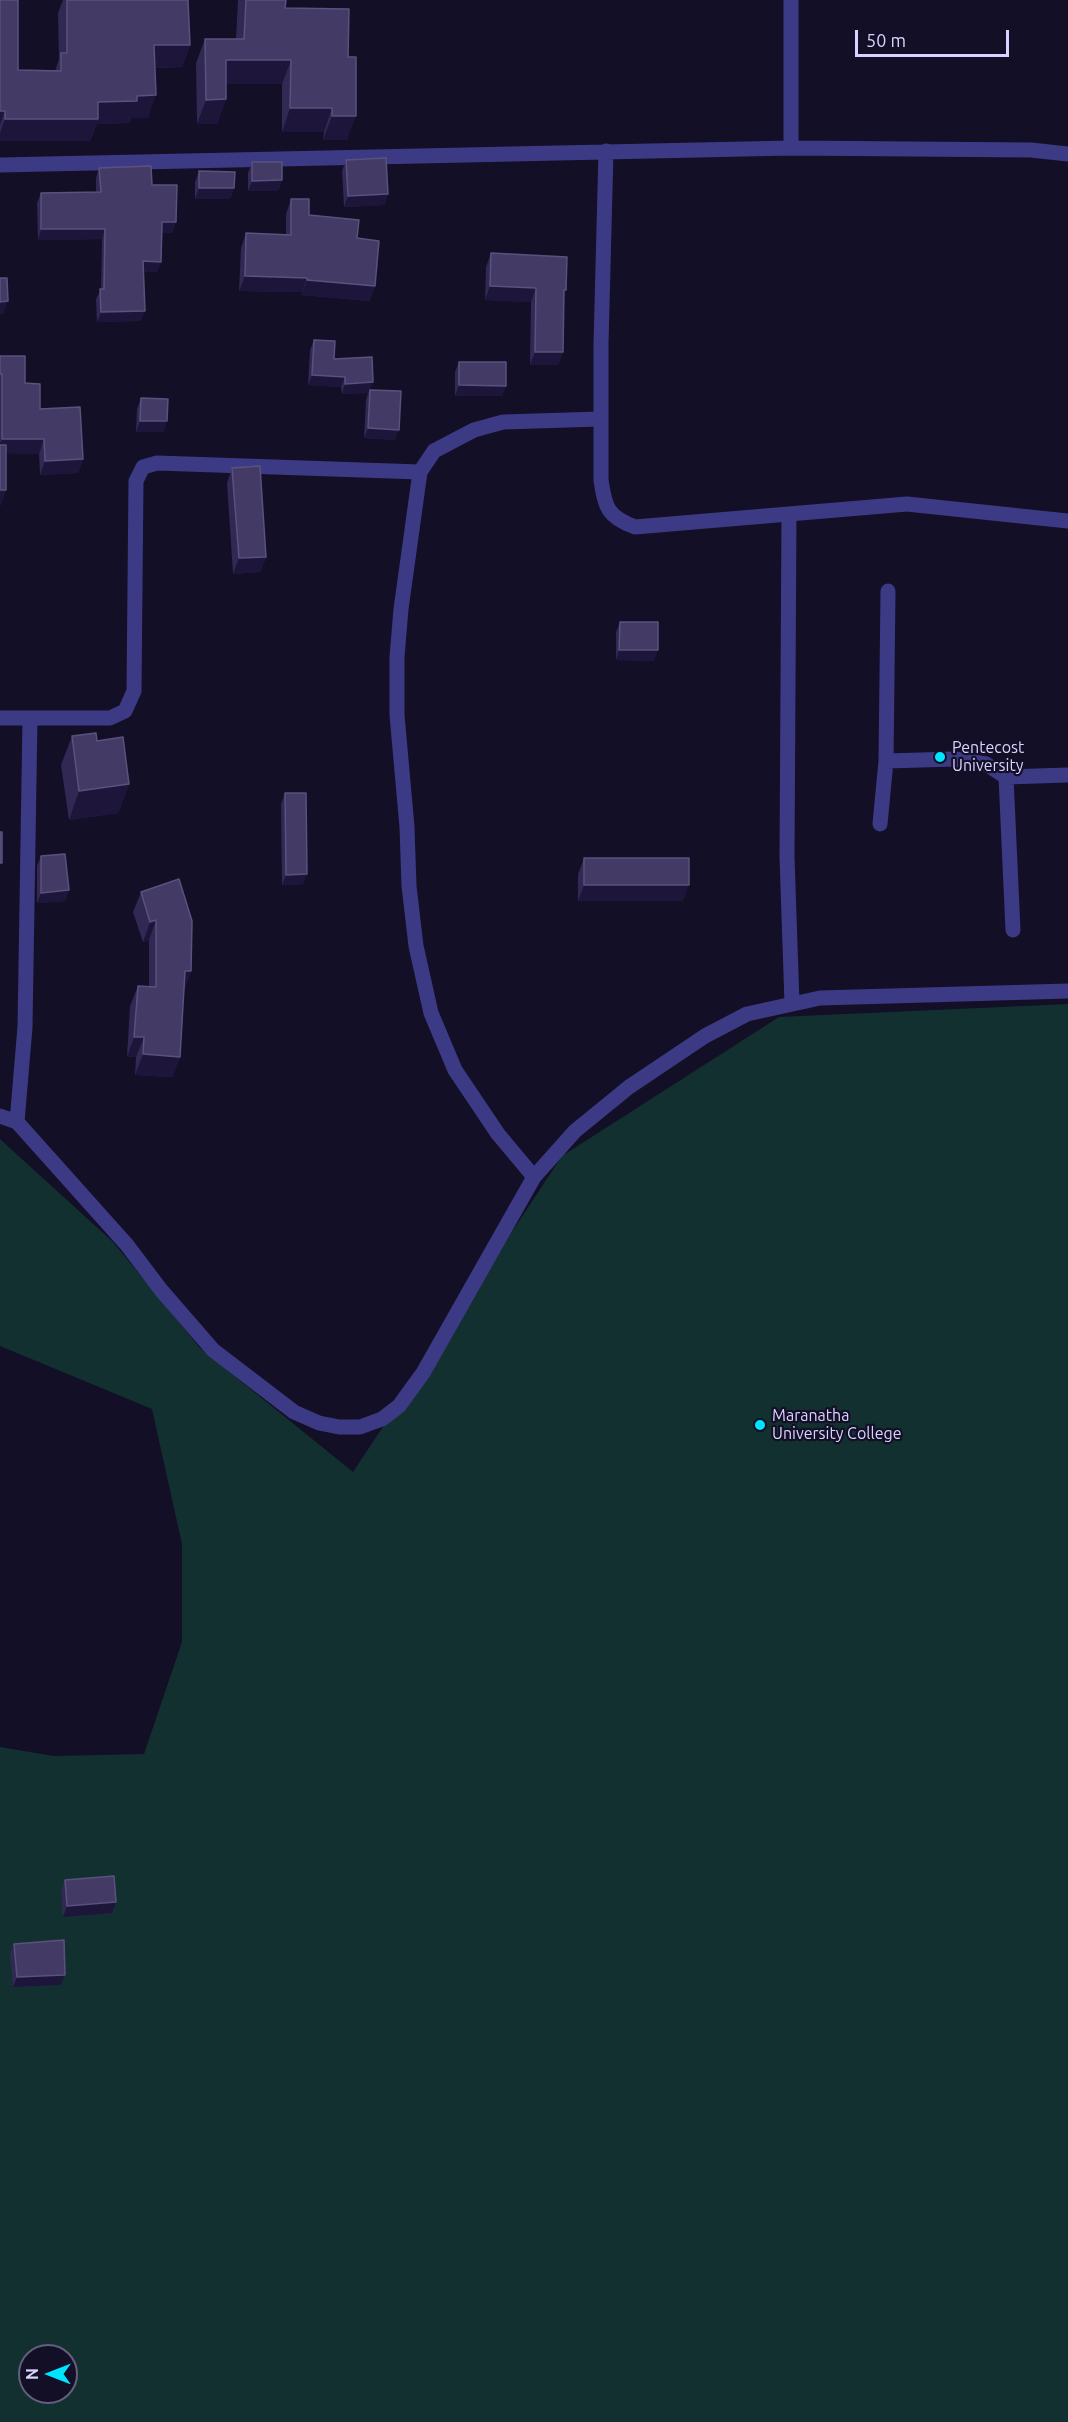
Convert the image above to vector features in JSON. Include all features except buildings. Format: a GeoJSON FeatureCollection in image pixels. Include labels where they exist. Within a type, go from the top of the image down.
{"type":"FeatureCollection","features":[{"type":"Feature","properties":{"kind":"street"},"geometry":{"type":"LineString","coordinates":[[791,0],[791,148]]}},
{"type":"Feature","properties":{"kind":"street"},"geometry":{"type":"LineString","coordinates":[[0,165],[791,148],[1031,150],[1068,154]]}},
{"type":"Feature","properties":{"kind":"street"},"geometry":{"type":"LineString","coordinates":[[606,151],[600,419],[601,480],[609,512],[617,520],[635,527],[907,504],[1033,515],[1068,521]]}},
{"type":"Feature","properties":{"kind":"street"},"geometry":{"type":"LineString","coordinates":[[534,1177],[498,1134],[455,1070],[430,1013],[416,946],[409,886],[407,827],[397,715],[397,657],[401,609],[420,472],[434,451],[474,430],[513,421],[600,419]]}},
{"type":"Feature","properties":{"kind":"street"},"geometry":{"type":"LineString","coordinates":[[0,718],[110,718],[125,711],[134,691],[136,481],[143,467],[157,463],[420,472]]}},
{"type":"Feature","properties":{"kind":"street"},"geometry":{"type":"LineString","coordinates":[[789,514],[787,857],[792,1003]]}},
{"type":"Feature","properties":{"kind":"street"},"geometry":{"type":"LineString","coordinates":[[880,824],[886,761],[888,591]]}},
{"type":"Feature","properties":{"kind":"street"},"geometry":{"type":"LineString","coordinates":[[17,1122],[24,1027],[30,718]]}},
{"type":"Feature","properties":{"kind":"street"},"geometry":{"type":"LineString","coordinates":[[886,761],[955,759],[986,764],[1006,777],[1068,775]]}},
{"type":"Feature","properties":{"kind":"street"},"geometry":{"type":"LineString","coordinates":[[1006,777],[1013,930]]}},
{"type":"Feature","properties":{"kind":"street"},"geometry":{"type":"LineString","coordinates":[[0,1116],[17,1122],[127,1245],[161,1290],[213,1350],[294,1412],[319,1423],[339,1427],[360,1427],[382,1419],[399,1406],[423,1373],[534,1177],[575,1131],[629,1087],[705,1036],[747,1014],[820,998],[1068,992]]}},
{"type":"Feature","properties":{"kind":"green space"},"geometry":{"type":"Polygon","coordinates":[[[1068,1004],[1068,2422],[0,2422],[0,1747],[54,1756],[144,1754],[182,1642],[182,1544],[152,1409],[0,1346],[0,1139],[113,1242],[200,1348],[353,1472],[562,1156],[779,1017],[1068,1004]]]}},
{"type":"Feature","properties":{"kind":"place","name":"Pentecost University"},"geometry":{"type":"Point","coordinates":[940,757]}},
{"type":"Feature","properties":{"kind":"place","name":"Maranatha University College"},"geometry":{"type":"Point","coordinates":[760,1425]}}]}
